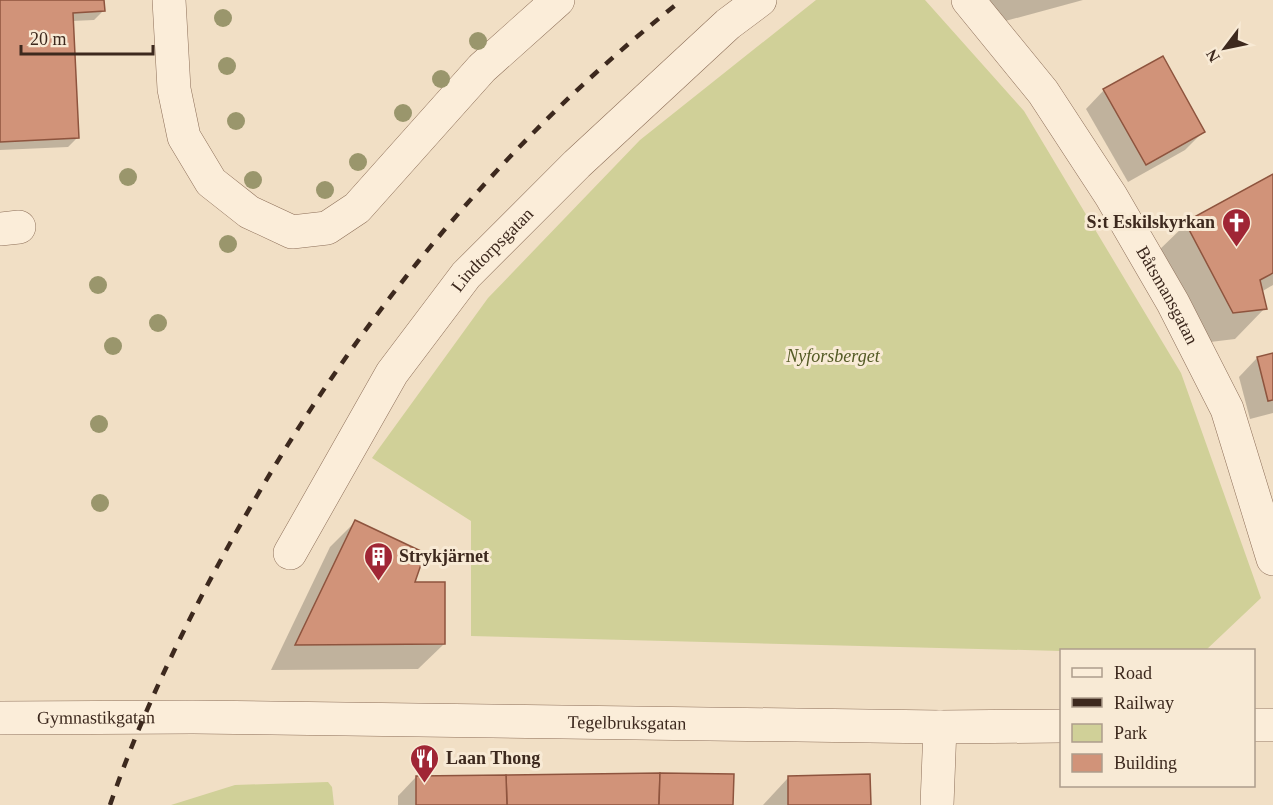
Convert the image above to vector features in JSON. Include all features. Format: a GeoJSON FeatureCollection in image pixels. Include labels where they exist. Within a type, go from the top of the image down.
{"type":"FeatureCollection","features":[{"type":"Feature","properties":{"kind":"street"},"geometry":{"type":"LineString","coordinates":[[170,0],[174,89],[184,137],[211,182],[249,212],[292,232],[327,228],[357,207],[482,68],[558,0]]}},
{"type":"Feature","properties":{"kind":"street","name":"Lindtorpsgatan"},"geometry":{"type":"LineString","coordinates":[[290,553],[392,373],[466,275],[577,164],[728,24],[760,0]]}},
{"type":"Feature","properties":{"kind":"street","name":"Båtsmansgatan"},"geometry":{"type":"LineString","coordinates":[[968,0],[1043,92],[1111,196],[1173,303],[1227,409],[1273,559]]}},
{"type":"Feature","properties":{"kind":"street","name":"Gymnastikgatan"},"geometry":{"type":"LineString","coordinates":[[0,718],[193,717]]}},
{"type":"Feature","properties":{"kind":"street","name":"Tegelbruksgatan"},"geometry":{"type":"LineString","coordinates":[[193,717],[940,728],[1060,726]]}},
{"type":"Feature","properties":{"kind":"street"},"geometry":{"type":"LineString","coordinates":[[1255,725],[1273,724]]}},
{"type":"Feature","properties":{"kind":"street"},"geometry":{"type":"LineString","coordinates":[[936,805],[940,728]]}},
{"type":"Feature","properties":{"kind":"green space","name":"Nyforsberget"},"geometry":{"type":"Polygon","coordinates":[[[816,0],[925,0],[1024,111],[1181,373],[1261,598],[1207,649],[1060,649],[1060,651],[471,636],[471,521],[372,458],[488,298],[640,140],[816,0]]]}},
{"type":"Feature","properties":{"kind":"green space"},"geometry":{"type":"Polygon","coordinates":[[[328,782],[332,787],[334,805],[171,805],[235,785],[328,782]]]}},
{"type":"Feature","properties":{"kind":"building"},"geometry":{"type":"Polygon","coordinates":[[[0,0],[104,0],[105,11],[73,13],[79,138],[0,142],[0,0]]]}},
{"type":"Feature","properties":{"kind":"building"},"geometry":{"type":"Polygon","coordinates":[[[1163,56],[1205,132],[1146,165],[1103,89],[1163,56]]]}},
{"type":"Feature","properties":{"kind":"building","name":"S:t Eskilskyrkan"},"geometry":{"type":"Polygon","coordinates":[[[1273,174],[1273,273],[1260,280],[1267,309],[1233,313],[1185,222],[1273,174]]]}},
{"type":"Feature","properties":{"kind":"building"},"geometry":{"type":"Polygon","coordinates":[[[1273,353],[1273,400],[1268,401],[1257,357],[1273,353]]]}},
{"type":"Feature","properties":{"kind":"building","name":"Strykjärnet"},"geometry":{"type":"Polygon","coordinates":[[[355,520],[425,553],[415,582],[445,582],[445,644],[295,645],[355,520]]]}},
{"type":"Feature","properties":{"kind":"building"},"geometry":{"type":"Polygon","coordinates":[[[660,773],[659,805],[507,805],[506,775],[660,773]]]}},
{"type":"Feature","properties":{"kind":"building"},"geometry":{"type":"Polygon","coordinates":[[[660,773],[734,774],[733,805],[659,805],[660,773]]]}},
{"type":"Feature","properties":{"kind":"building"},"geometry":{"type":"Polygon","coordinates":[[[870,774],[871,805],[788,805],[788,776],[870,774]]]}},
{"type":"Feature","properties":{"kind":"building"},"geometry":{"type":"Polygon","coordinates":[[[506,775],[507,805],[416,805],[416,776],[506,775]]]}},
{"type":"Feature","properties":{"kind":"railway"},"geometry":{"type":"LineString","coordinates":[[110,805],[136,736],[199,601],[278,460],[326,386],[431,246],[489,180],[550,117],[614,57],[682,0]]}},
{"type":"Feature","properties":{"kind":"place","name":"S:t Eskilskyrkan"},"geometry":{"type":"Point","coordinates":[1236,248]}},
{"type":"Feature","properties":{"kind":"place","name":"Strykjärnet"},"geometry":{"type":"Point","coordinates":[378,582]}},
{"type":"Feature","properties":{"kind":"place","name":"Laan Thong"},"geometry":{"type":"Point","coordinates":[425,784]}}]}
